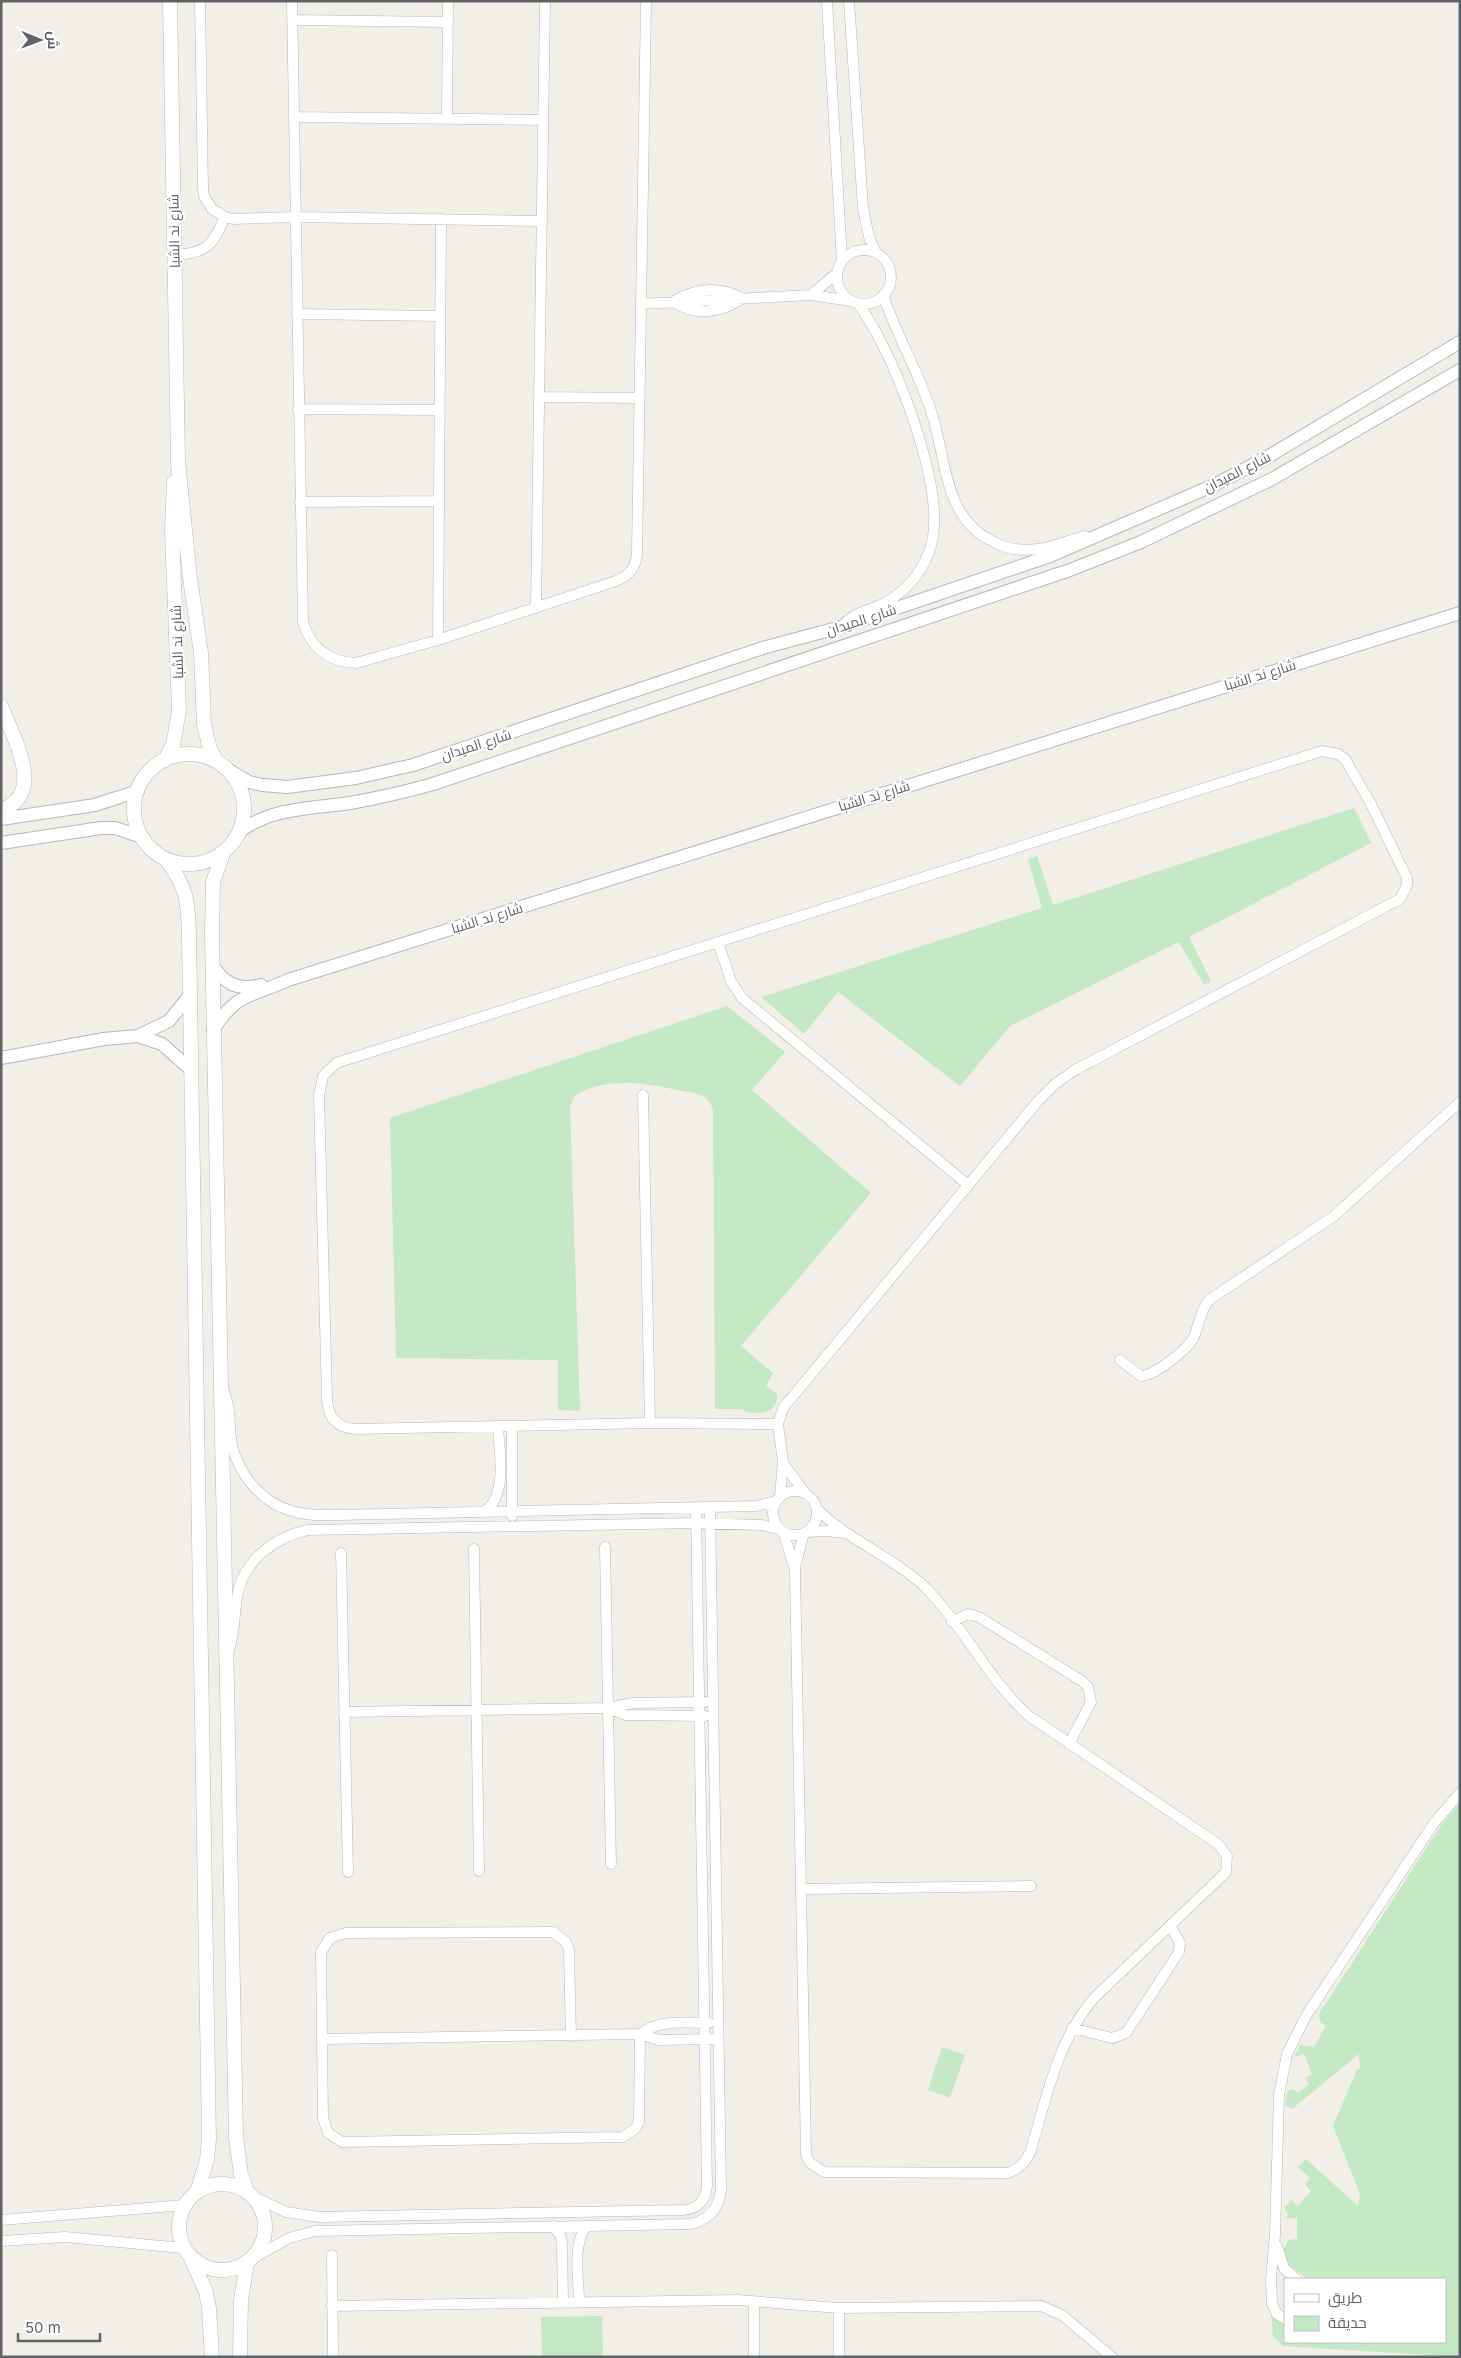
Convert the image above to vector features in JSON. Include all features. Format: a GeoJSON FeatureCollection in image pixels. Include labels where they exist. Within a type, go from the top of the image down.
{"type":"FeatureCollection","features":[{"type":"Feature","properties":{"kind":"main road","name":"شارع ند الشبا"},"geometry":{"type":"LineString","coordinates":[[170,1],[178,462],[190,578],[201,653],[204,724],[210,749],[222,765]]}},
{"type":"Feature","properties":{"kind":"main road","name":"شارع ند الشبا"},"geometry":{"type":"LineString","coordinates":[[165,760],[173,745],[179,711],[172,510],[173,488],[178,462]]}},
{"type":"Feature","properties":{"kind":"main road"},"geometry":{"type":"LineString","coordinates":[[1,706],[22,760],[26,776],[24,792],[20,798],[14,804],[1,810]]}},
{"type":"Feature","properties":{"kind":"main road"},"geometry":{"type":"LineString","coordinates":[[188,2253],[200,2265],[219,2271],[228,2270],[249,2261],[260,2249],[265,2226],[258,2204],[249,2193],[241,2174],[236,2138],[212,964],[213,882],[224,852],[239,832],[244,816],[243,798],[238,782],[222,765],[204,756],[190,754],[177,755],[153,768],[144,778],[138,791],[135,814],[142,837],[155,852],[166,859],[181,864],[196,864],[211,860],[224,852]]}},
{"type":"Feature","properties":{"kind":"main road"},"geometry":{"type":"LineString","coordinates":[[166,859],[183,885],[188,903],[208,2140],[207,2160],[197,2192]]}},
{"type":"Feature","properties":{"kind":"main road"},"geometry":{"type":"LineString","coordinates":[[212,2357],[208,2300],[179,2226],[185,2205],[197,2192],[206,2187],[222,2184],[237,2187],[249,2193]]}},
{"type":"Feature","properties":{"kind":"main road"},"geometry":{"type":"LineString","coordinates":[[240,2357],[241,2305],[249,2261]]}},
{"type":"Feature","properties":{"kind":"street"},"geometry":{"type":"LineString","coordinates":[[200,1],[204,196],[212,209],[225,217],[240,219],[296,217],[542,221]]}},
{"type":"Feature","properties":{"kind":"street"},"geometry":{"type":"LineString","coordinates":[[292,1],[303,622],[306,632],[318,649],[335,660],[356,663],[438,640],[536,608],[623,578],[634,568],[637,553],[646,1]]}},
{"type":"Feature","properties":{"kind":"street"},"geometry":{"type":"LineString","coordinates":[[447,119],[448,1]]}},
{"type":"Feature","properties":{"kind":"street"},"geometry":{"type":"LineString","coordinates":[[536,608],[545,1]]}},
{"type":"Feature","properties":{"kind":"street"},"geometry":{"type":"LineString","coordinates":[[827,1],[842,261],[837,273],[838,286],[872,323],[908,405],[928,475],[934,522],[928,555],[910,583],[894,598],[858,613],[841,627]]}},
{"type":"Feature","properties":{"kind":"street"},"geometry":{"type":"LineString","coordinates":[[849,1],[863,208],[869,236],[876,253]]}},
{"type":"Feature","properties":{"kind":"street"},"geometry":{"type":"LineString","coordinates":[[293,20],[448,22]]}},
{"type":"Feature","properties":{"kind":"street"},"geometry":{"type":"LineString","coordinates":[[294,116],[543,120]]}},
{"type":"Feature","properties":{"kind":"street"},"geometry":{"type":"LineString","coordinates":[[175,255],[192,254],[205,249],[215,239],[225,217]]}},
{"type":"Feature","properties":{"kind":"street"},"geometry":{"type":"LineString","coordinates":[[438,640],[441,220]]}},
{"type":"Feature","properties":{"kind":"street"},"geometry":{"type":"LineString","coordinates":[[641,304],[810,295],[868,303],[883,296],[889,286],[890,273],[886,261],[876,253],[864,249],[857,250],[842,261]]}},
{"type":"Feature","properties":{"kind":"street"},"geometry":{"type":"LineString","coordinates":[[810,295],[837,273]]}},
{"type":"Feature","properties":{"kind":"street"},"geometry":{"type":"LineString","coordinates":[[883,296],[926,397],[940,441],[953,499],[968,523],[990,541],[1008,548],[1027,550],[1046,548],[1089,535],[1108,532]]}},
{"type":"Feature","properties":{"kind":"street"},"geometry":{"type":"LineString","coordinates":[[297,314],[440,316]]}},
{"type":"Feature","properties":{"kind":"street","name":"شارع الميدان"},"geometry":{"type":"LineString","coordinates":[[222,765],[249,782],[274,787],[356,778],[385,772],[442,756],[766,647],[841,627],[1050,556],[1212,486],[1264,459],[1460,342]]}},
{"type":"Feature","properties":{"kind":"street","name":"شارع الميدان"},"geometry":{"type":"LineString","coordinates":[[239,832],[250,824],[274,813],[360,801],[433,784],[1070,570],[1141,542],[1272,479],[1460,370]]}},
{"type":"Feature","properties":{"kind":"street"},"geometry":{"type":"LineString","coordinates":[[539,397],[640,398]]}},
{"type":"Feature","properties":{"kind":"street"},"geometry":{"type":"LineString","coordinates":[[298,409],[440,410]]}},
{"type":"Feature","properties":{"kind":"street"},"geometry":{"type":"LineString","coordinates":[[300,502],[439,501]]}},
{"type":"Feature","properties":{"kind":"street","name":"شارع ند الشبا"},"geometry":{"type":"LineString","coordinates":[[213,1030],[223,1014],[240,999],[288,980],[1460,613]]}},
{"type":"Feature","properties":{"kind":"street"},"geometry":{"type":"LineString","coordinates":[[778,1424],[650,1423],[356,1430],[347,1429],[331,1418],[327,1399],[320,1114],[320,1085],[323,1076],[336,1063],[345,1060],[1314,753],[1330,751],[1345,759],[1404,870],[1407,885],[1400,899],[1065,1076],[1046,1092],[967,1184],[783,1408],[778,1424],[783,1462],[778,1499],[773,1517],[782,1531],[795,1570]]}},
{"type":"Feature","properties":{"kind":"street"},"geometry":{"type":"LineString","coordinates":[[1,819],[95,805],[138,791]]}},
{"type":"Feature","properties":{"kind":"street"},"geometry":{"type":"LineString","coordinates":[[1,843],[101,828],[115,828],[142,837]]}},
{"type":"Feature","properties":{"kind":"street"},"geometry":{"type":"LineString","coordinates":[[718,942],[731,981],[742,998],[967,1184]]}},
{"type":"Feature","properties":{"kind":"street","name":"شارع ند الشبا"},"geometry":{"type":"LineString","coordinates":[[212,964],[219,975],[234,986],[253,987],[288,980]]}},
{"type":"Feature","properties":{"kind":"street"},"geometry":{"type":"LineString","coordinates":[[1,1058],[104,1039],[138,1036],[169,1021],[190,996]]}},
{"type":"Feature","properties":{"kind":"street"},"geometry":{"type":"LineString","coordinates":[[138,1036],[162,1044],[190,1069]]}},
{"type":"Feature","properties":{"kind":"street"},"geometry":{"type":"LineString","coordinates":[[643,1095],[650,1423]]}},
{"type":"Feature","properties":{"kind":"street"},"geometry":{"type":"LineString","coordinates":[[1120,1360],[1141,1376],[1154,1373],[1190,1342],[1201,1312],[1209,1300],[1334,1216],[1460,1102]]}},
{"type":"Feature","properties":{"kind":"street"},"geometry":{"type":"LineString","coordinates":[[222,1387],[228,1403],[232,1444],[239,1464],[256,1488],[282,1508],[304,1514],[338,1515],[757,1506],[778,1499],[792,1491],[805,1493]]}},
{"type":"Feature","properties":{"kind":"street"},"geometry":{"type":"LineString","coordinates":[[486,1511],[495,1501],[499,1488],[498,1426]]}},
{"type":"Feature","properties":{"kind":"street"},"geometry":{"type":"LineString","coordinates":[[443,1526],[452,1520],[507,1518],[512,1515],[512,1426]]}},
{"type":"Feature","properties":{"kind":"street"},"geometry":{"type":"LineString","coordinates":[[783,1462],[805,1493],[810,1497],[816,1509],[847,1534],[920,1583],[1013,1701],[1029,1716],[1224,1849],[1228,1864],[1226,1872],[1171,1927],[1095,1997],[1072,2028],[1060,2054],[1030,2154],[1017,2169],[1008,2173],[833,2173],[816,2169],[806,2155],[795,1570],[805,1532],[815,1522],[816,1509]]}},
{"type":"Feature","properties":{"kind":"street"},"geometry":{"type":"LineString","coordinates":[[249,2193],[286,2212],[319,2217],[689,2210],[702,2200],[707,2186],[696,1507]]}},
{"type":"Feature","properties":{"kind":"street"},"geometry":{"type":"LineString","coordinates":[[249,2261],[289,2238],[315,2231],[690,2224],[698,2222],[712,2213],[720,2198],[721,2190],[710,1507]]}},
{"type":"Feature","properties":{"kind":"street"},"geometry":{"type":"LineString","coordinates":[[226,1661],[234,1632],[237,1596],[242,1579],[253,1561],[275,1542],[297,1532],[319,1528],[710,1523],[757,1524],[793,1535],[805,1532],[826,1531],[847,1534]]}},
{"type":"Feature","properties":{"kind":"street"},"geometry":{"type":"LineString","coordinates":[[605,1548],[611,1864]]}},
{"type":"Feature","properties":{"kind":"street"},"geometry":{"type":"LineString","coordinates":[[474,1549],[479,1871]]}},
{"type":"Feature","properties":{"kind":"street"},"geometry":{"type":"LineString","coordinates":[[341,1553],[348,1872]]}},
{"type":"Feature","properties":{"kind":"street"},"geometry":{"type":"LineString","coordinates":[[952,1622],[968,1614],[979,1617],[1082,1681],[1088,1687],[1091,1702],[1089,1710],[1069,1744]]}},
{"type":"Feature","properties":{"kind":"street"},"geometry":{"type":"LineString","coordinates":[[344,1712],[608,1708],[624,1703],[713,1702]]}},
{"type":"Feature","properties":{"kind":"street"},"geometry":{"type":"LineString","coordinates":[[608,1708],[626,1715],[713,1716]]}},
{"type":"Feature","properties":{"kind":"street"},"geometry":{"type":"LineString","coordinates":[[1284,2318],[1277,2314],[1272,2304],[1271,2271],[1275,2235],[1279,2096],[1287,2054],[1306,2016],[1434,1823],[1460,1794]]}},
{"type":"Feature","properties":{"kind":"street"},"geometry":{"type":"LineString","coordinates":[[801,1889],[1031,1886]]}},
{"type":"Feature","properties":{"kind":"street"},"geometry":{"type":"LineString","coordinates":[[1072,2028],[1112,2038],[1126,2033],[1179,1952],[1180,1943],[1171,1927]]}},
{"type":"Feature","properties":{"kind":"street"},"geometry":{"type":"LineString","coordinates":[[571,2036],[569,1950],[566,1942],[553,1932],[346,1933],[330,1938],[322,1952],[324,2126],[335,2139],[351,2143],[624,2138],[636,2129],[639,2122],[640,2034]]}},
{"type":"Feature","properties":{"kind":"street"},"geometry":{"type":"LineString","coordinates":[[640,2034],[658,2024],[718,2023]]}},
{"type":"Feature","properties":{"kind":"street"},"geometry":{"type":"LineString","coordinates":[[322,2039],[640,2034],[660,2040],[718,2039]]}},
{"type":"Feature","properties":{"kind":"street"},"geometry":{"type":"LineString","coordinates":[[1,2220],[185,2205]]}},
{"type":"Feature","properties":{"kind":"street"},"geometry":{"type":"LineString","coordinates":[[552,2226],[560,2235],[562,2243],[563,2302]]}},
{"type":"Feature","properties":{"kind":"street"},"geometry":{"type":"LineString","coordinates":[[579,2302],[578,2247],[580,2237],[586,2226]]}},
{"type":"Feature","properties":{"kind":"street"},"geometry":{"type":"LineString","coordinates":[[1275,2235],[1281,2262],[1288,2273],[1295,2278]]}},
{"type":"Feature","properties":{"kind":"street"},"geometry":{"type":"LineString","coordinates":[[1,2241],[65,2237],[188,2253]]}},
{"type":"Feature","properties":{"kind":"street"},"geometry":{"type":"LineString","coordinates":[[332,2255],[333,2357]]}},
{"type":"Feature","properties":{"kind":"street"},"geometry":{"type":"LineString","coordinates":[[332,2306],[738,2300],[839,2308],[1042,2306],[1062,2315],[1112,2357]]}},
{"type":"Feature","properties":{"kind":"street"},"geometry":{"type":"LineString","coordinates":[[754,2302],[754,2357]]}},
{"type":"Feature","properties":{"kind":"street"},"geometry":{"type":"LineString","coordinates":[[839,2308],[839,2357]]}},
{"type":"Feature","properties":{"kind":"green space"},"geometry":{"type":"Polygon","coordinates":[[[1354,808],[1371,843],[1189,937],[1211,981],[1204,985],[1179,942],[1010,1026],[960,1086],[838,992],[804,1034],[761,997],[1042,908],[1028,859],[1037,856],[1053,905],[1354,808]]]}},
{"type":"Feature","properties":{"kind":"green space"},"geometry":{"type":"Polygon","coordinates":[[[727,1006],[785,1052],[752,1090],[871,1193],[741,1346],[773,1373],[766,1386],[777,1394],[775,1406],[768,1411],[757,1413],[746,1412],[743,1409],[715,1409],[713,1111],[711,1105],[705,1097],[700,1095],[638,1083],[613,1083],[587,1089],[575,1095],[570,1107],[580,1411],[558,1410],[558,1360],[396,1358],[390,1118],[727,1006]]]}},
{"type":"Feature","properties":{"kind":"green space"},"geometry":{"type":"Polygon","coordinates":[[[1460,1802],[1460,2357],[1283,2346],[1273,2336],[1271,2315],[1284,2323],[1284,2343],[1446,2343],[1446,2278],[1307,2278],[1289,2266],[1283,2251],[1288,2240],[1297,2239],[1297,2218],[1286,2218],[1288,2214],[1284,2208],[1291,2200],[1298,2206],[1311,2191],[1305,2184],[1310,2178],[1298,2167],[1306,2159],[1358,2206],[1360,2194],[1333,2126],[1357,2070],[1360,2068],[1359,2054],[1292,2109],[1285,2105],[1287,2092],[1292,2089],[1299,2093],[1309,2084],[1305,2078],[1312,2074],[1304,2054],[1294,2057],[1300,2045],[1314,2047],[1326,2026],[1320,2022],[1319,2014],[1443,1822],[1460,1802]]]}},
{"type":"Feature","properties":{"kind":"green space"},"geometry":{"type":"Polygon","coordinates":[[[942,2047],[965,2055],[950,2098],[928,2090],[942,2047]]]}},
{"type":"Feature","properties":{"kind":"green space"},"geometry":{"type":"Polygon","coordinates":[[[602,2316],[603,2357],[542,2357],[541,2317],[602,2316]]]}}]}
